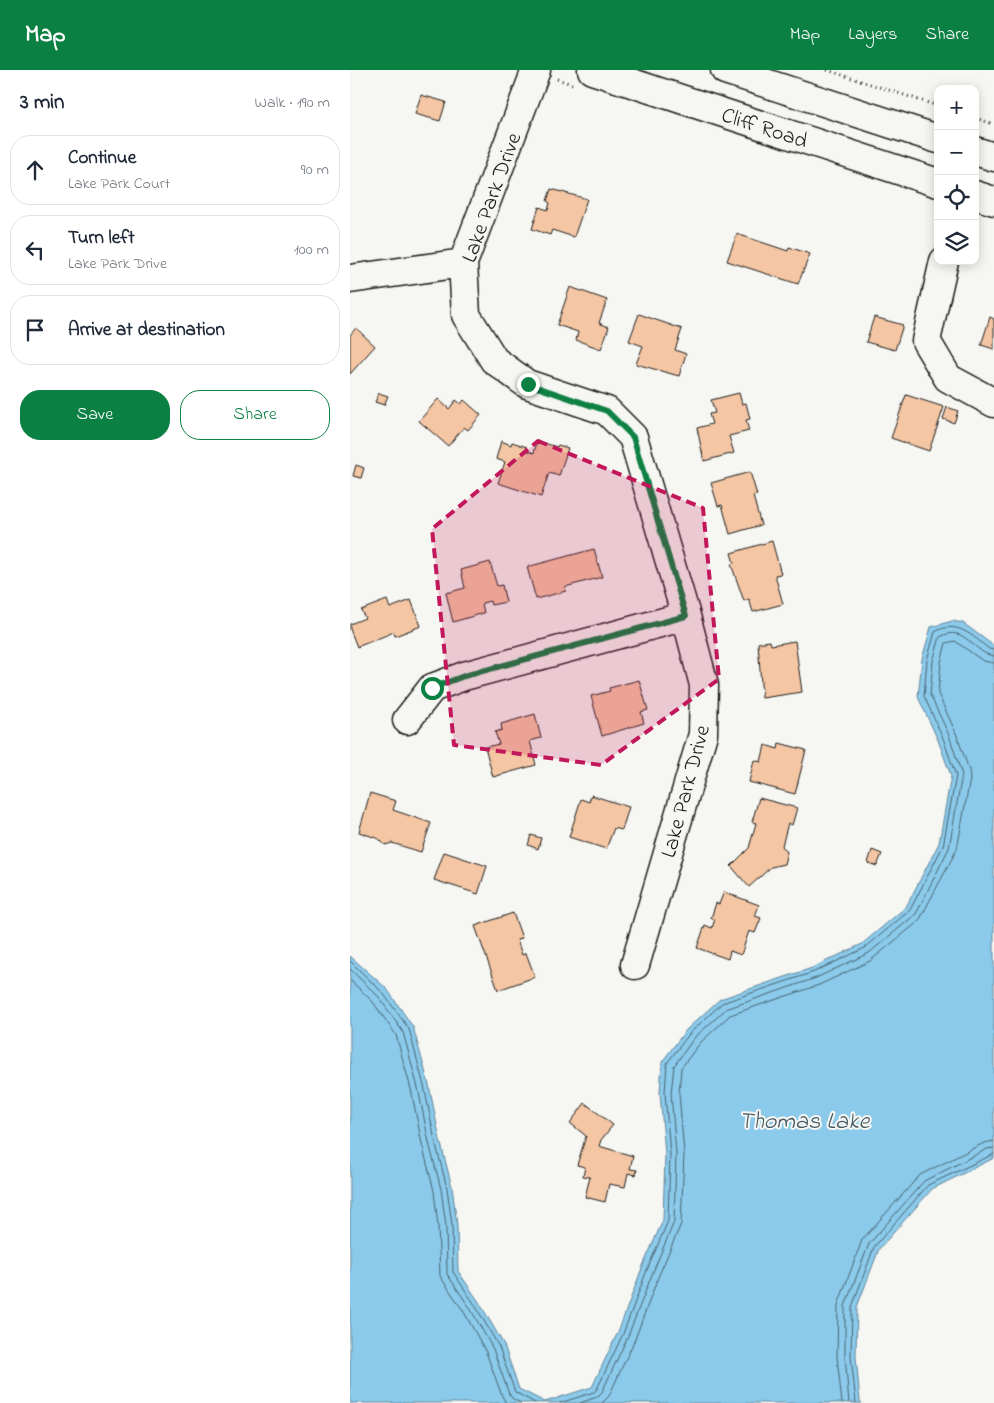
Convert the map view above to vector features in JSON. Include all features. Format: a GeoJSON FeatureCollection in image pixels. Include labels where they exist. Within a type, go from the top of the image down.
{"type":"FeatureCollection","features":[{"type":"Feature","properties":{"kind":"street","name":"Lake Park Drive"},"geometry":{"type":"LineString","coordinates":[[536,70],[463,263],[466,315],[494,360],[528,384],[607,411],[633,437],[686,616],[704,685],[703,734],[635,965]]}},
{"type":"Feature","properties":{"kind":"street","name":"Cliff Road"},"geometry":{"type":"LineString","coordinates":[[592,70],[934,182]]}},
{"type":"Feature","properties":{"kind":"street","name":"Cliff Road"},"geometry":{"type":"LineString","coordinates":[[725,70],[934,138]]}},
{"type":"Feature","properties":{"kind":"street"},"geometry":{"type":"LineString","coordinates":[[979,152],[994,157]]}},
{"type":"Feature","properties":{"kind":"street"},"geometry":{"type":"LineString","coordinates":[[979,196],[994,201]]}},
{"type":"Feature","properties":{"kind":"street"},"geometry":{"type":"LineString","coordinates":[[350,279],[463,263]]}},
{"type":"Feature","properties":{"kind":"street"},"geometry":{"type":"LineString","coordinates":[[943,265],[926,341],[948,378],[994,403]]}},
{"type":"Feature","properties":{"kind":"street"},"geometry":{"type":"LineString","coordinates":[[407,720],[432,688],[464,676],[686,616]]}},
{"type":"Feature","properties":{"kind":"path"},"geometry":{"type":"LineString","coordinates":[[827,70],[934,105]]}},
{"type":"Feature","properties":{"kind":"path"},"geometry":{"type":"LineString","coordinates":[[979,119],[994,124]]}},
{"type":"Feature","properties":{"kind":"highlighted area"},"geometry":{"type":"Polygon","coordinates":[[[538,441],[703,508],[719,679],[601,765],[454,745],[432,529],[538,441]]]}},
{"type":"Feature","properties":{"kind":"water","name":"Thomas Lake"},"geometry":{"type":"Polygon","coordinates":[[[952,621],[963,623],[994,646],[994,1158],[932,1189],[879,1249],[857,1307],[856,1356],[860,1401],[862,1403],[350,1403],[350,956],[387,989],[413,1027],[429,1085],[452,1187],[457,1225],[458,1271],[504,1345],[519,1389],[545,1402],[592,1387],[618,1332],[642,1268],[663,1220],[665,1154],[660,1093],[662,1062],[686,1030],[720,999],[812,968],[862,944],[906,907],[939,843],[951,776],[938,740],[918,697],[922,659],[931,627],[952,621]]]}},
{"type":"Feature","properties":{"kind":"building"},"geometry":{"type":"Polygon","coordinates":[[[421,95],[446,102],[440,121],[415,114],[421,95]]]}},
{"type":"Feature","properties":{"kind":"building"},"geometry":{"type":"Polygon","coordinates":[[[551,189],[587,199],[574,237],[552,230],[550,235],[532,229],[539,207],[548,210],[550,203],[547,201],[551,189]]]}},
{"type":"Feature","properties":{"kind":"building"},"geometry":{"type":"Polygon","coordinates":[[[737,234],[788,251],[789,247],[810,254],[798,284],[727,261],[737,234]]]}},
{"type":"Feature","properties":{"kind":"building"},"geometry":{"type":"Polygon","coordinates":[[[570,287],[607,300],[599,323],[609,327],[601,349],[576,340],[578,332],[557,325],[570,287]]]}},
{"type":"Feature","properties":{"kind":"building"},"geometry":{"type":"Polygon","coordinates":[[[639,314],[682,329],[675,350],[686,354],[679,376],[636,364],[643,346],[629,341],[639,314]]]}},
{"type":"Feature","properties":{"kind":"building"},"geometry":{"type":"Polygon","coordinates":[[[874,317],[903,325],[895,350],[866,342],[874,317]]]}},
{"type":"Feature","properties":{"kind":"building"},"geometry":{"type":"Polygon","coordinates":[[[990,317],[994,319],[994,349],[981,345],[990,317]]]}},
{"type":"Feature","properties":{"kind":"building"},"geometry":{"type":"Polygon","coordinates":[[[356,328],[375,346],[350,374],[350,335],[356,328]]]}},
{"type":"Feature","properties":{"kind":"building"},"geometry":{"type":"Polygon","coordinates":[[[379,393],[388,396],[384,405],[375,402],[379,393]]]}},
{"type":"Feature","properties":{"kind":"building"},"geometry":{"type":"Polygon","coordinates":[[[739,393],[742,404],[746,403],[750,419],[746,420],[749,431],[729,436],[734,453],[704,461],[697,428],[712,424],[709,414],[715,413],[711,400],[739,393]]]}},
{"type":"Feature","properties":{"kind":"building"},"geometry":{"type":"Polygon","coordinates":[[[906,395],[944,407],[929,451],[891,438],[906,395]]]}},
{"type":"Feature","properties":{"kind":"building"},"geometry":{"type":"Polygon","coordinates":[[[438,399],[449,409],[456,400],[461,404],[464,400],[481,415],[468,430],[464,427],[448,446],[419,421],[438,399]]]}},
{"type":"Feature","properties":{"kind":"building"},"geometry":{"type":"Polygon","coordinates":[[[947,407],[958,411],[954,423],[943,419],[947,407]]]}},
{"type":"Feature","properties":{"kind":"building"},"geometry":{"type":"Polygon","coordinates":[[[501,441],[511,445],[512,442],[527,447],[526,450],[534,453],[537,441],[568,448],[559,476],[549,473],[541,497],[498,483],[505,462],[496,459],[501,441]]]}},
{"type":"Feature","properties":{"kind":"building"},"geometry":{"type":"Polygon","coordinates":[[[356,465],[364,468],[361,478],[353,476],[356,465]]]}},
{"type":"Feature","properties":{"kind":"building"},"geometry":{"type":"Polygon","coordinates":[[[750,472],[757,495],[753,496],[761,525],[730,534],[722,505],[718,506],[711,483],[750,472]]]}},
{"type":"Feature","properties":{"kind":"building"},"geometry":{"type":"Polygon","coordinates":[[[772,541],[781,574],[775,575],[783,604],[753,612],[749,599],[744,601],[731,564],[734,563],[731,553],[772,541]]]}},
{"type":"Feature","properties":{"kind":"building"},"geometry":{"type":"Polygon","coordinates":[[[594,549],[602,577],[565,587],[566,591],[536,599],[527,567],[594,549]]]}},
{"type":"Feature","properties":{"kind":"building"},"geometry":{"type":"Polygon","coordinates":[[[490,562],[497,586],[502,585],[506,602],[491,605],[490,601],[482,603],[484,613],[453,622],[446,593],[465,588],[461,570],[490,562]]]}},
{"type":"Feature","properties":{"kind":"building"},"geometry":{"type":"Polygon","coordinates":[[[387,600],[390,608],[411,600],[421,626],[395,636],[394,632],[357,647],[350,624],[365,618],[361,610],[387,600]]]}},
{"type":"Feature","properties":{"kind":"building"},"geometry":{"type":"Polygon","coordinates":[[[770,641],[771,645],[795,641],[802,692],[762,698],[758,643],[770,641]]]}},
{"type":"Feature","properties":{"kind":"building"},"geometry":{"type":"Polygon","coordinates":[[[639,680],[648,710],[641,712],[644,723],[602,736],[591,696],[610,691],[609,688],[639,680]]]}},
{"type":"Feature","properties":{"kind":"building"},"geometry":{"type":"Polygon","coordinates":[[[535,714],[541,738],[530,741],[536,765],[493,777],[485,747],[499,744],[495,732],[502,730],[501,724],[535,714]]]}},
{"type":"Feature","properties":{"kind":"building"},"geometry":{"type":"Polygon","coordinates":[[[779,743],[806,750],[795,794],[749,782],[754,760],[761,762],[765,745],[778,749],[779,743]]]}},
{"type":"Feature","properties":{"kind":"building"},"geometry":{"type":"Polygon","coordinates":[[[370,793],[396,801],[393,810],[431,823],[421,852],[392,843],[385,845],[379,839],[359,832],[370,793]]]}},
{"type":"Feature","properties":{"kind":"building"},"geometry":{"type":"Polygon","coordinates":[[[591,795],[629,807],[622,830],[614,828],[606,849],[569,837],[581,799],[589,802],[591,795]]]}},
{"type":"Feature","properties":{"kind":"building"},"geometry":{"type":"Polygon","coordinates":[[[759,798],[797,808],[792,825],[788,823],[782,846],[787,852],[784,864],[771,867],[749,887],[731,866],[749,848],[756,823],[752,822],[759,798]]]}},
{"type":"Feature","properties":{"kind":"building"},"geometry":{"type":"Polygon","coordinates":[[[531,835],[541,838],[538,849],[528,845],[531,835]]]}},
{"type":"Feature","properties":{"kind":"building"},"geometry":{"type":"Polygon","coordinates":[[[872,850],[882,854],[877,866],[868,863],[872,850]]]}},
{"type":"Feature","properties":{"kind":"building"},"geometry":{"type":"Polygon","coordinates":[[[444,852],[487,866],[478,894],[434,880],[444,852]]]}},
{"type":"Feature","properties":{"kind":"building"},"geometry":{"type":"Polygon","coordinates":[[[724,892],[759,905],[755,916],[761,918],[755,933],[749,931],[741,955],[730,951],[728,959],[697,948],[705,925],[712,928],[715,919],[711,918],[716,903],[719,904],[724,892]]]}},
{"type":"Feature","properties":{"kind":"building"},"geometry":{"type":"Polygon","coordinates":[[[513,913],[522,938],[517,940],[522,955],[526,953],[535,977],[498,990],[475,926],[513,913]]]}},
{"type":"Feature","properties":{"kind":"building"},"geometry":{"type":"Polygon","coordinates":[[[585,1103],[613,1125],[601,1140],[599,1146],[633,1156],[630,1169],[637,1170],[636,1175],[628,1173],[625,1187],[609,1184],[605,1202],[585,1197],[590,1177],[583,1176],[585,1167],[577,1165],[586,1136],[570,1123],[585,1103]]]}},
{"type":"Feature","properties":{"kind":"route"},"geometry":{"type":"LineString","coordinates":[[432,688],[464,676],[686,616],[633,437],[607,411],[528,384]]}}]}
